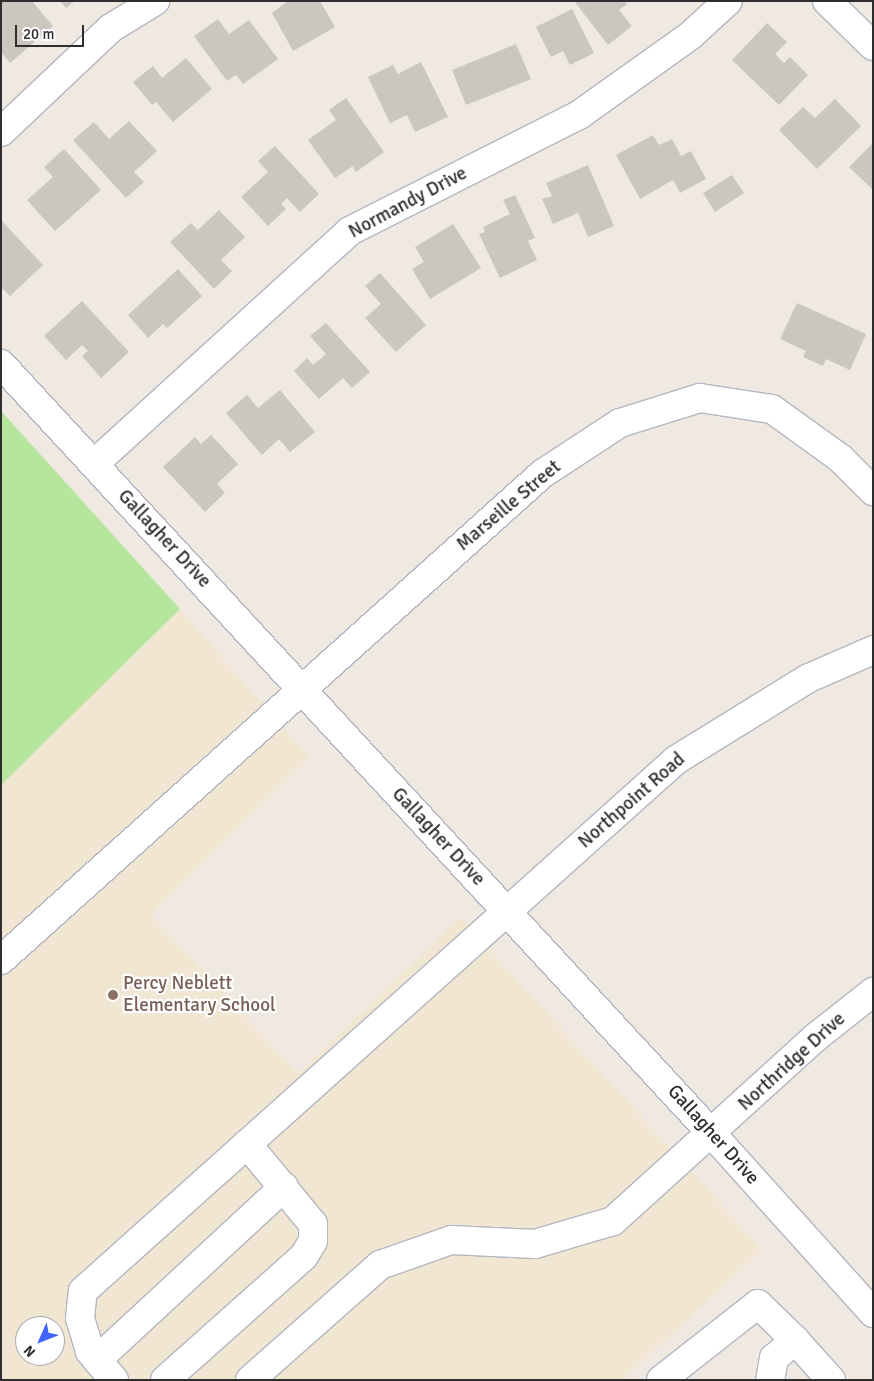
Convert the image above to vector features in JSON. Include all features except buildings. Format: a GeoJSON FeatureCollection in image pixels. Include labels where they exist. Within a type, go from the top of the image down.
{"type":"FeatureCollection","features":[{"type":"Feature","properties":{"kind":"street"},"geometry":{"type":"LineString","coordinates":[[1,132],[112,28],[154,1]]}},
{"type":"Feature","properties":{"kind":"street","name":"Normandy Drive"},"geometry":{"type":"LineString","coordinates":[[94,464],[350,231],[579,115],[691,35],[728,1]]}},
{"type":"Feature","properties":{"kind":"street"},"geometry":{"type":"LineString","coordinates":[[827,1],[873,46]]}},
{"type":"Feature","properties":{"kind":"street","name":"Gallagher Drive"},"geometry":{"type":"LineString","coordinates":[[1,364],[712,1134],[873,1313]]}},
{"type":"Feature","properties":{"kind":"street","name":"Marseille Street"},"geometry":{"type":"LineString","coordinates":[[1,960],[301,688],[542,474],[620,423],[700,398],[772,409],[840,458],[873,492]]}},
{"type":"Feature","properties":{"kind":"street","name":"Northpoint Road"},"geometry":{"type":"LineString","coordinates":[[106,1370],[90,1351],[80,1318],[83,1291],[676,760],[810,678],[873,650]]}},
{"type":"Feature","properties":{"kind":"street","name":"Northridge Drive"},"geometry":{"type":"LineString","coordinates":[[250,1380],[380,1265],[451,1240],[535,1244],[613,1221],[712,1134],[816,1037],[873,992]]}},
{"type":"Feature","properties":{"kind":"street"},"geometry":{"type":"LineString","coordinates":[[165,1380],[304,1256],[313,1242],[314,1224],[247,1144]]}},
{"type":"Feature","properties":{"kind":"street"},"geometry":{"type":"LineString","coordinates":[[106,1370],[284,1187]]}},
{"type":"Feature","properties":{"kind":"street"},"geometry":{"type":"LineString","coordinates":[[661,1380],[758,1304],[795,1340],[831,1380]]}},
{"type":"Feature","properties":{"kind":"street"},"geometry":{"type":"LineString","coordinates":[[770,1380],[774,1358],[795,1340]]}},
{"type":"Feature","properties":{"kind":"shaded area","name":"Percy Neblett Elementary School"},"geometry":{"type":"Polygon","coordinates":[[[180,609],[310,758],[151,914],[298,1073],[460,917],[763,1250],[622,1380],[1,1380],[1,785],[180,609]]]}},
{"type":"Feature","properties":{"kind":"green space"},"geometry":{"type":"Polygon","coordinates":[[[1,411],[180,609],[1,785],[1,411]]]}},
{"type":"Feature","properties":{"kind":"place","name":"Percy Neblett Elementary School"},"geometry":{"type":"Point","coordinates":[113,995]}}]}
